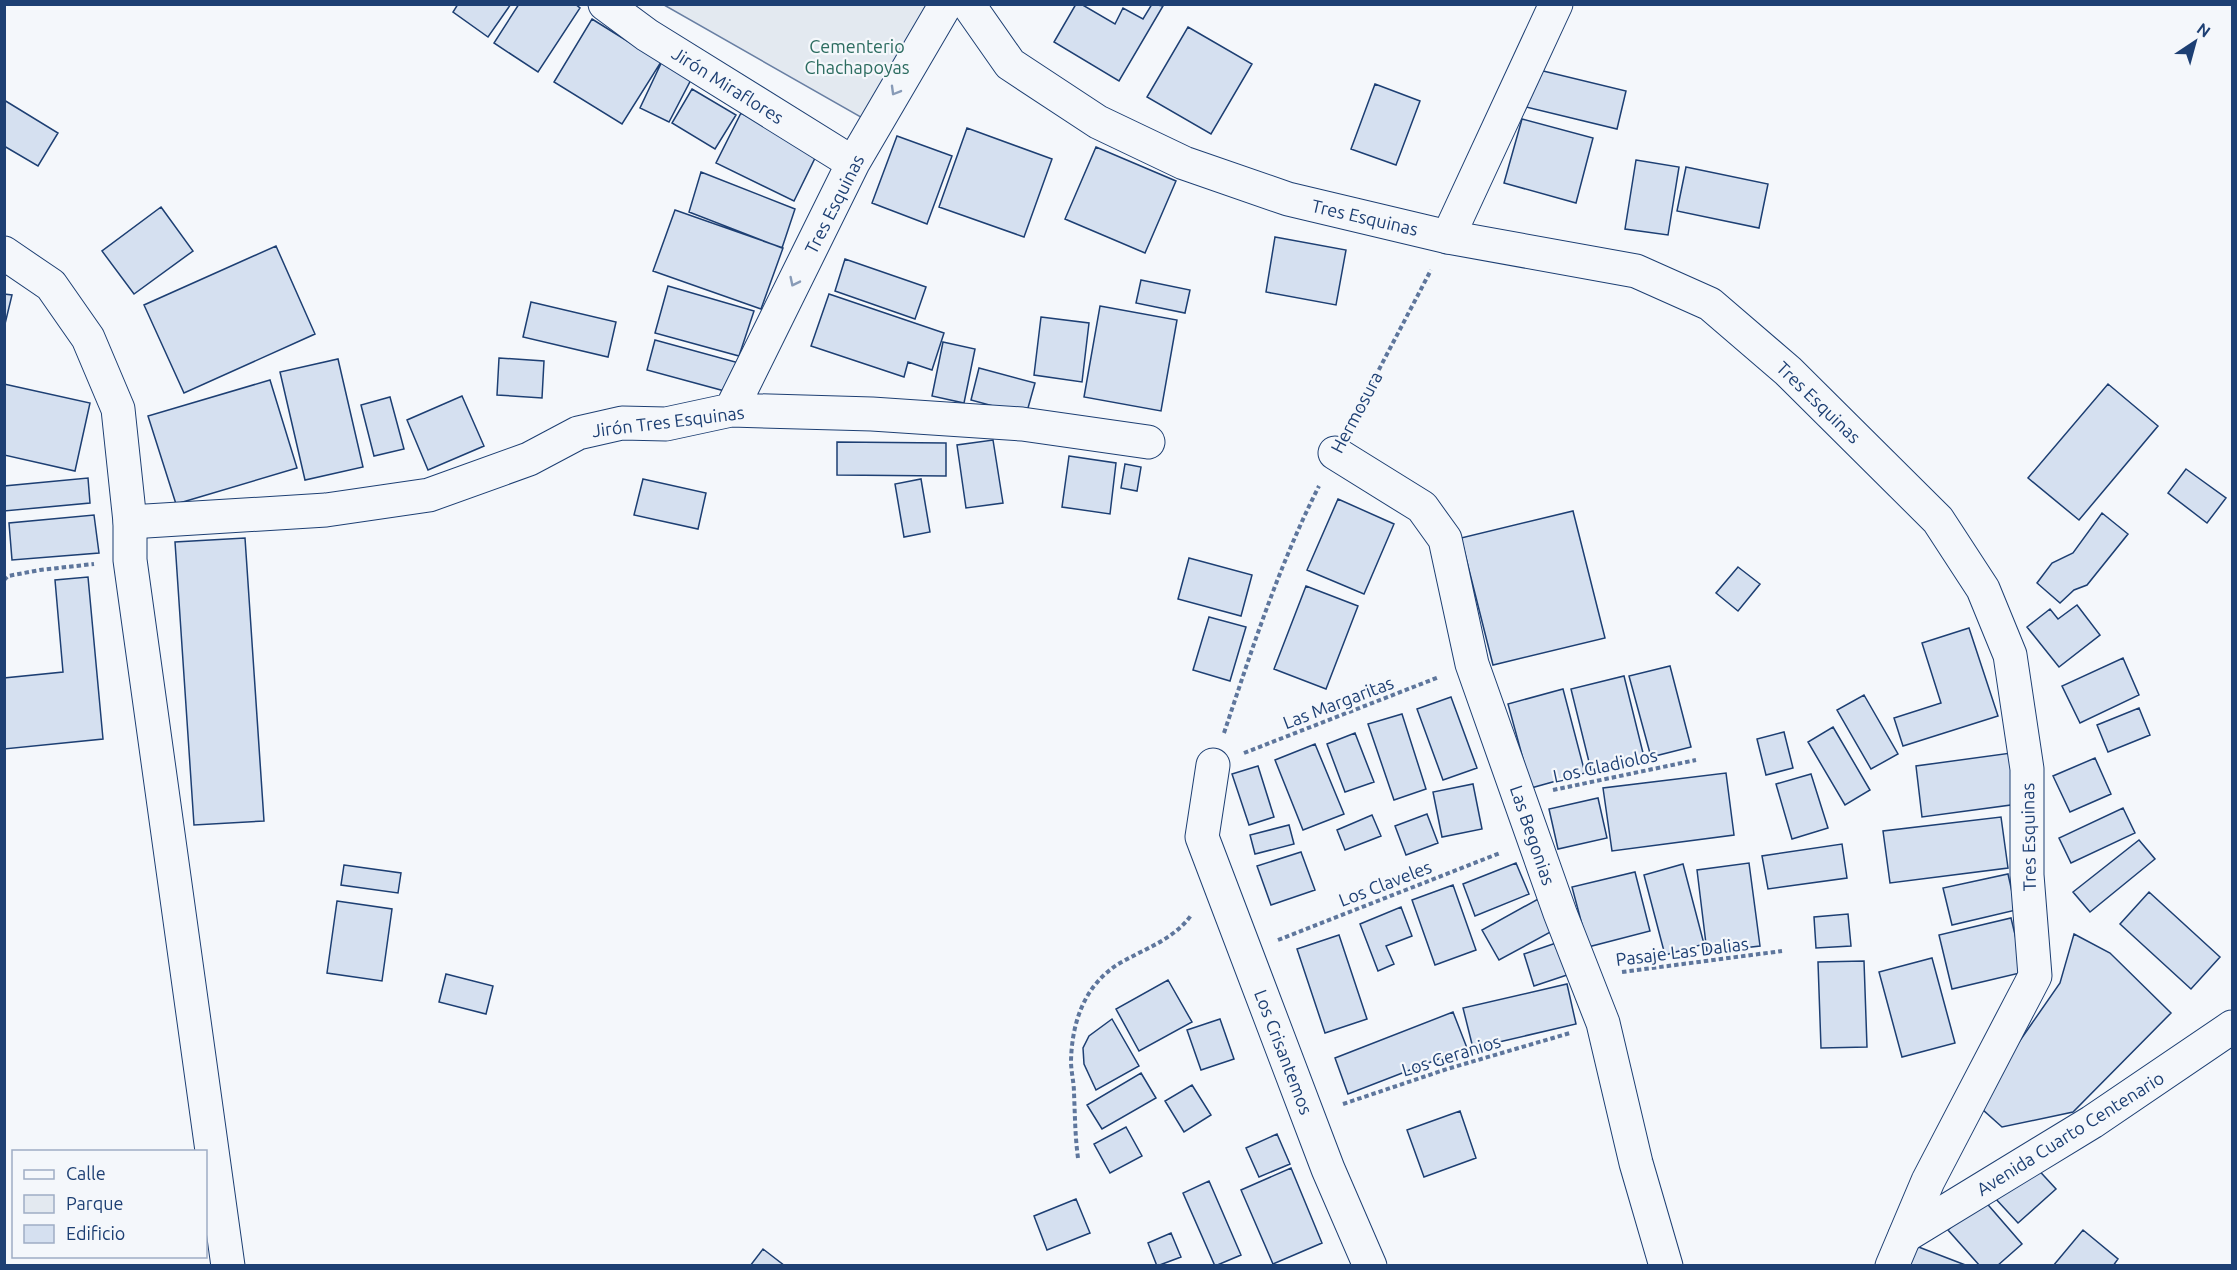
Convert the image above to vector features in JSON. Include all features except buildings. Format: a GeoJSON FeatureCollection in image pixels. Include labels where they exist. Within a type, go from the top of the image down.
{"type":"FeatureCollection","features":[{"type":"Feature","properties":{"kind":"main road","name":"Jirón Miraflores"},"geometry":{"type":"LineString","coordinates":[[605,4],[647,35],[854,163]]}},
{"type":"Feature","properties":{"kind":"main road","name":"Tres Esquinas"},"geometry":{"type":"LineString","coordinates":[[731,410],[854,163],[946,4]]}},
{"type":"Feature","properties":{"kind":"main road","name":"Tres Esquinas"},"geometry":{"type":"LineString","coordinates":[[968,4],[1010,64],[1098,122],[1184,163],[1288,199],[1449,237],[1636,272],[1710,304],[1788,371],[1938,520],[1983,590],[2010,656],[2027,769],[2027,875],[2034,976],[1928,1181],[1892,1266]]}},
{"type":"Feature","properties":{"kind":"main road"},"geometry":{"type":"LineString","coordinates":[[1449,237],[1556,4]]}},
{"type":"Feature","properties":{"kind":"main road"},"geometry":{"type":"LineString","coordinates":[[4,253],[51,285],[88,338],[118,409],[130,522],[130,560],[228,1266]]}},
{"type":"Feature","properties":{"kind":"main road","name":"Jirón Tres Esquinas"},"geometry":{"type":"LineString","coordinates":[[130,522],[326,510],[429,495],[529,459],[578,433],[622,423],[666,424],[731,410],[872,414],[1022,424],[1148,442]]}},
{"type":"Feature","properties":{"kind":"main road","name":"Las Begonias"},"geometry":{"type":"LineString","coordinates":[[1335,453],[1422,507],[1445,539],[1472,664],[1603,1023],[1636,1163],[1666,1266]]}},
{"type":"Feature","properties":{"kind":"main road","name":"Los Crisantemos"},"geometry":{"type":"LineString","coordinates":[[1213,765],[1202,837],[1328,1169],[1370,1266]]}},
{"type":"Feature","properties":{"kind":"main road","name":"Avenida Cuarto Centenario"},"geometry":{"type":"LineString","coordinates":[[1905,1236],[2092,1122],[2232,1027]]}},
{"type":"Feature","properties":{"kind":"path","name":"Hermosura"},"geometry":{"type":"LineString","coordinates":[[1213,765],[1256,637],[1296,530],[1449,237]]}},
{"type":"Feature","properties":{"kind":"path"},"geometry":{"type":"LineString","coordinates":[[4,580],[8,576],[40,570],[130,560]]}},
{"type":"Feature","properties":{"kind":"path","name":"Las Margaritas"},"geometry":{"type":"LineString","coordinates":[[1213,765],[1472,664]]}},
{"type":"Feature","properties":{"kind":"path","name":"Los Gladiolos"},"geometry":{"type":"LineString","coordinates":[[1519,797],[1696,760]]}},
{"type":"Feature","properties":{"kind":"path","name":"Los Claveles"},"geometry":{"type":"LineString","coordinates":[[1245,952],[1534,839]]}},
{"type":"Feature","properties":{"kind":"path"},"geometry":{"type":"LineString","coordinates":[[1078,1158],[1074,1128],[1071,1060],[1080,1007],[1093,986],[1116,965],[1159,943],[1183,927],[1217,876]]}},
{"type":"Feature","properties":{"kind":"path","name":"Pasaje Las Dalias"},"geometry":{"type":"LineString","coordinates":[[1585,977],[1782,951]]}},
{"type":"Feature","properties":{"kind":"path","name":"Los Geranios"},"geometry":{"type":"LineString","coordinates":[[1308,1115],[1447,1069],[1603,1023]]}},
{"type":"Feature","properties":{"kind":"green space","name":"Cementerio Chachapoyas"},"geometry":{"type":"Polygon","coordinates":[[[664,5],[938,5],[880,128],[664,5]]]}}]}
